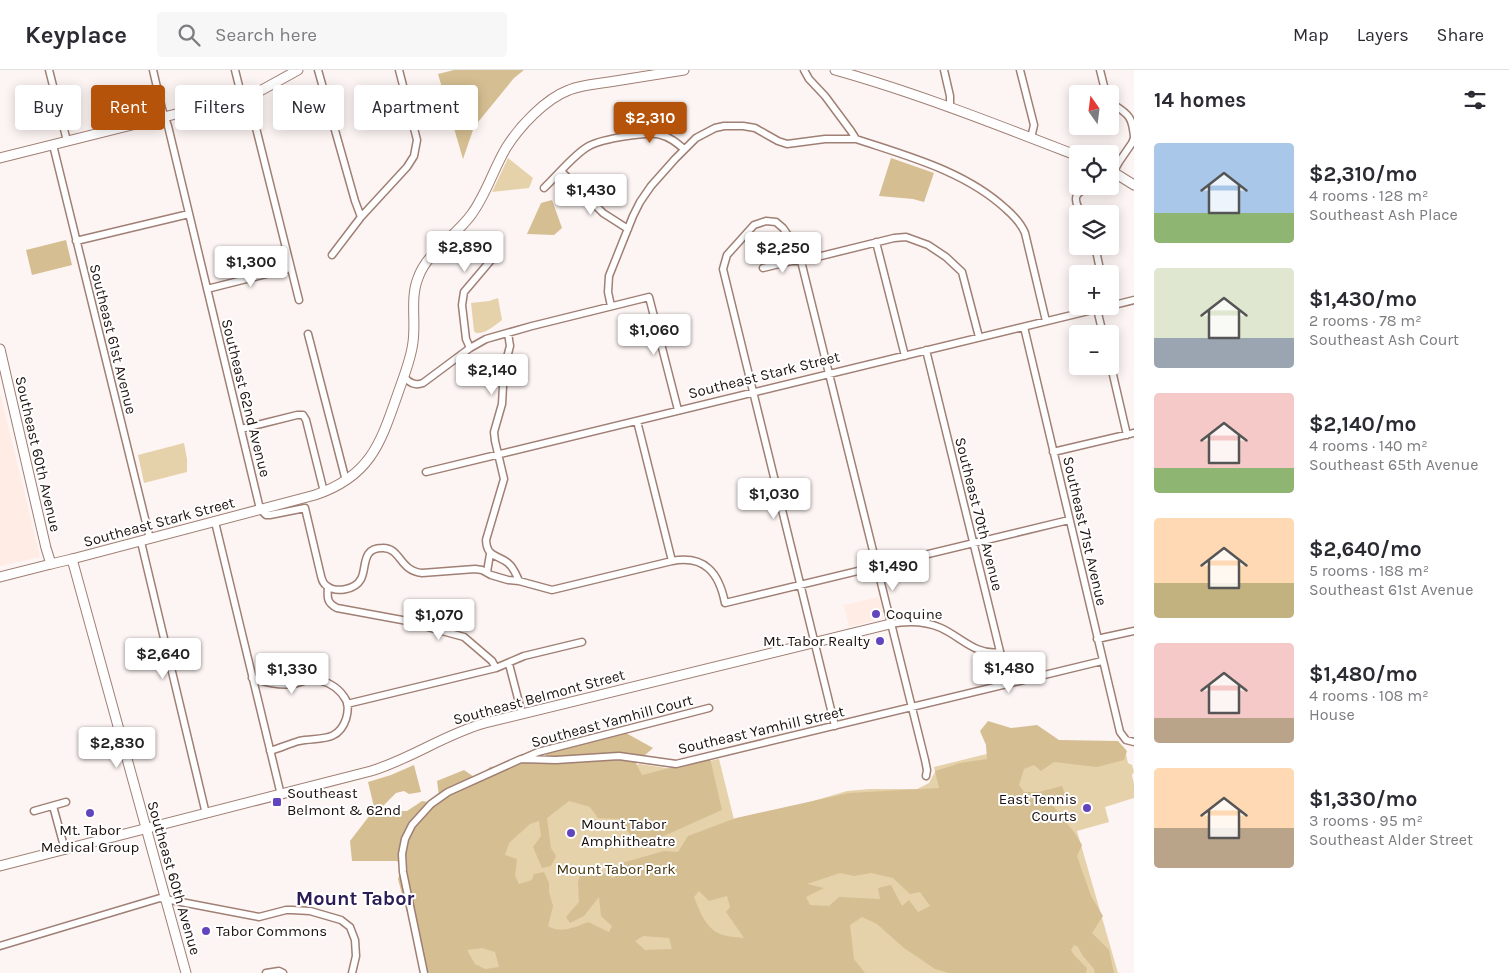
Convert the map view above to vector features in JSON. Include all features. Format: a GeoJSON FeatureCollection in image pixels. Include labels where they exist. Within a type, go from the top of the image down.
{"type":"FeatureCollection","features":[{"type":"Feature","properties":{"kind":"street"},"geometry":{"type":"LineString","coordinates":[[49,70],[66,141]]}},
{"type":"Feature","properties":{"kind":"street","name":"Southeast 62nd Avenue"},"geometry":{"type":"LineString","coordinates":[[153,70],[157,85]]}},
{"type":"Feature","properties":{"kind":"street"},"geometry":{"type":"LineString","coordinates":[[235,70],[241,85]]}},
{"type":"Feature","properties":{"kind":"street"},"geometry":{"type":"LineString","coordinates":[[263,89],[298,70]]}},
{"type":"Feature","properties":{"kind":"street"},"geometry":{"type":"LineString","coordinates":[[318,70],[354,201],[361,217]]}},
{"type":"Feature","properties":{"kind":"street"},"geometry":{"type":"LineString","coordinates":[[332,254],[361,217],[412,161],[416,152],[416,133],[399,70]]}},
{"type":"Feature","properties":{"kind":"street","name":"Southeast Stark Street"},"geometry":{"type":"LineString","coordinates":[[0,577],[324,492],[346,481],[368,462],[378,445],[404,377],[412,348],[414,294],[420,272],[432,256],[471,215],[505,149],[524,126],[551,100],[570,89],[684,70]]}},
{"type":"Feature","properties":{"kind":"street"},"geometry":{"type":"LineString","coordinates":[[804,70],[809,80],[825,96],[856,139]]}},
{"type":"Feature","properties":{"kind":"street"},"geometry":{"type":"LineString","coordinates":[[835,70],[858,73],[1069,153]]}},
{"type":"Feature","properties":{"kind":"street"},"geometry":{"type":"LineString","coordinates":[[944,70],[950,96],[950,108]]}},
{"type":"Feature","properties":{"kind":"street"},"geometry":{"type":"LineString","coordinates":[[1020,70],[1034,125],[1031,138]]}},
{"type":"Feature","properties":{"kind":"street"},"geometry":{"type":"LineString","coordinates":[[1100,70],[1104,85]]}},
{"type":"Feature","properties":{"kind":"street"},"geometry":{"type":"LineString","coordinates":[[1119,108],[1128,115],[1131,120],[1134,137],[1119,162]]}},
{"type":"Feature","properties":{"kind":"street"},"geometry":{"type":"LineString","coordinates":[[165,117],[175,114]]}},
{"type":"Feature","properties":{"kind":"street","name":"Southeast 62nd Avenue"},"geometry":{"type":"LineString","coordinates":[[165,117],[260,509]]}},
{"type":"Feature","properties":{"kind":"street"},"geometry":{"type":"LineString","coordinates":[[611,306],[608,292],[609,276],[640,202],[651,186],[696,138],[715,128],[742,126],[755,128],[787,144],[856,139],[930,165],[968,182],[992,197],[1015,217],[1025,233],[1046,321]]}},
{"type":"Feature","properties":{"kind":"street"},"geometry":{"type":"LineString","coordinates":[[0,158],[111,130]]}},
{"type":"Feature","properties":{"kind":"street"},"geometry":{"type":"LineString","coordinates":[[254,130],[298,300]]}},
{"type":"Feature","properties":{"kind":"street"},"geometry":{"type":"LineString","coordinates":[[544,188],[581,152],[607,139],[659,134],[669,137],[684,149]]}},
{"type":"Feature","properties":{"kind":"street","name":"Southeast 61st Avenue"},"geometry":{"type":"LineString","coordinates":[[53,145],[146,540],[206,814]]}},
{"type":"Feature","properties":{"kind":"street"},"geometry":{"type":"LineString","coordinates":[[562,172],[603,213],[628,228]]}},
{"type":"Feature","properties":{"kind":"street"},"geometry":{"type":"LineString","coordinates":[[1119,178],[1134,186]]}},
{"type":"Feature","properties":{"kind":"street"},"geometry":{"type":"LineString","coordinates":[[76,242],[189,214]]}},
{"type":"Feature","properties":{"kind":"street"},"geometry":{"type":"LineString","coordinates":[[835,726],[724,278],[723,265],[727,255],[754,225],[766,221],[776,222],[784,228],[801,261],[925,760],[926,776]]}},
{"type":"Feature","properties":{"kind":"street"},"geometry":{"type":"LineString","coordinates":[[763,268],[901,237],[912,239],[928,245],[959,268],[963,275],[979,337]]}},
{"type":"Feature","properties":{"kind":"street"},"geometry":{"type":"LineString","coordinates":[[876,242],[905,356]]}},
{"type":"Feature","properties":{"kind":"street"},"geometry":{"type":"LineString","coordinates":[[470,348],[466,339],[462,305],[464,292],[497,253]]}},
{"type":"Feature","properties":{"kind":"street"},"geometry":{"type":"LineString","coordinates":[[207,288],[290,268]]}},
{"type":"Feature","properties":{"kind":"street"},"geometry":{"type":"LineString","coordinates":[[404,377],[412,384],[419,385],[470,348],[486,340],[532,326],[650,297],[678,410]]}},
{"type":"Feature","properties":{"kind":"street","name":"Southeast Stark Street"},"geometry":{"type":"LineString","coordinates":[[1119,304],[1134,300]]}},
{"type":"Feature","properties":{"kind":"street","name":"Southeast Stark Street"},"geometry":{"type":"LineString","coordinates":[[426,472],[1072,315]]}},
{"type":"Feature","properties":{"kind":"street","name":"Southeast 71st Avenue"},"geometry":{"type":"LineString","coordinates":[[1024,327],[1120,732],[1126,740],[1134,742]]}},
{"type":"Feature","properties":{"kind":"street"},"geometry":{"type":"LineString","coordinates":[[487,572],[490,554],[486,546],[486,540],[504,479],[494,432],[502,404],[504,369],[510,346],[508,333]]}},
{"type":"Feature","properties":{"kind":"street"},"geometry":{"type":"LineString","coordinates":[[308,334],[346,481]]}},
{"type":"Feature","properties":{"kind":"street","name":"Southeast 60th Avenue"},"geometry":{"type":"LineString","coordinates":[[0,349],[51,564]]}},
{"type":"Feature","properties":{"kind":"street","name":"Southeast 70th Avenue"},"geometry":{"type":"LineString","coordinates":[[926,350],[1008,684]]}},
{"type":"Feature","properties":{"kind":"street"},"geometry":{"type":"LineString","coordinates":[[1053,452],[1130,434],[1114,375]]}},
{"type":"Feature","properties":{"kind":"street"},"geometry":{"type":"LineString","coordinates":[[241,430],[296,415],[303,416],[306,420],[324,492]]}},
{"type":"Feature","properties":{"kind":"street"},"geometry":{"type":"LineString","coordinates":[[637,421],[672,561]]}},
{"type":"Feature","properties":{"kind":"street"},"geometry":{"type":"LineString","coordinates":[[260,509],[270,516],[305,508],[321,576],[328,587],[340,590],[354,586],[362,578],[365,560],[368,555],[383,547],[395,552],[406,568],[414,573],[475,569],[508,580],[552,590],[672,561],[690,559],[698,561],[715,575],[720,582],[725,604],[1069,520]]}},
{"type":"Feature","properties":{"kind":"street"},"geometry":{"type":"LineString","coordinates":[[215,522],[281,795]]}},
{"type":"Feature","properties":{"kind":"street"},"geometry":{"type":"LineString","coordinates":[[490,554],[509,563],[519,581]]}},
{"type":"Feature","properties":{"kind":"street","name":"Southeast 60th Avenue"},"geometry":{"type":"LineString","coordinates":[[72,559],[186,973]]}},
{"type":"Feature","properties":{"kind":"street"},"geometry":{"type":"LineString","coordinates":[[328,587],[327,598],[337,608],[402,620],[464,637],[492,661],[496,668]]}},
{"type":"Feature","properties":{"kind":"street","name":"Southeast Belmont Street"},"geometry":{"type":"LineString","coordinates":[[0,866],[383,768],[464,730],[522,714],[890,624],[911,622],[930,624],[945,630],[981,651],[989,653],[1000,652]]}},
{"type":"Feature","properties":{"kind":"street"},"geometry":{"type":"LineString","coordinates":[[1097,639],[1134,630]]}},
{"type":"Feature","properties":{"kind":"street"},"geometry":{"type":"LineString","coordinates":[[347,704],[496,668],[524,656],[582,642]]}},
{"type":"Feature","properties":{"kind":"street","name":"Southeast Yamhill Street"},"geometry":{"type":"LineString","coordinates":[[424,973],[402,872],[402,849],[407,835],[419,816],[435,800],[464,784],[521,759],[556,760],[624,756],[676,764],[1102,661]]}},
{"type":"Feature","properties":{"kind":"street"},"geometry":{"type":"LineString","coordinates":[[509,664],[522,714]]}},
{"type":"Feature","properties":{"kind":"street"},"geometry":{"type":"LineString","coordinates":[[252,678],[273,684],[292,684],[308,680],[321,680],[338,689],[347,704],[348,715],[340,730],[335,734],[322,740],[298,742],[270,751]]}},
{"type":"Feature","properties":{"kind":"street","name":"Southeast Yamhill Court"},"geometry":{"type":"LineString","coordinates":[[521,759],[538,752],[709,708]]}},
{"type":"Feature","properties":{"kind":"street"},"geometry":{"type":"LineString","coordinates":[[34,811],[66,802]]}},
{"type":"Feature","properties":{"kind":"street"},"geometry":{"type":"LineString","coordinates":[[52,806],[65,850]]}},
{"type":"Feature","properties":{"kind":"street"},"geometry":{"type":"LineString","coordinates":[[0,946],[154,899],[166,899],[259,917],[292,910],[310,911],[341,920],[350,927],[355,940],[356,956],[352,973]]}},
{"type":"Feature","properties":{"kind":"street"},"geometry":{"type":"LineString","coordinates":[[266,973],[279,971],[283,973]]}},
{"type":"Feature","properties":{"kind":"shaded area"},"geometry":{"type":"Polygon","coordinates":[[[454,70],[524,70],[514,78],[478,122],[478,85],[441,85],[438,74],[454,70]]]}},
{"type":"Feature","properties":{"kind":"shaded area"},"geometry":{"type":"Polygon","coordinates":[[[454,130],[473,130],[463,159],[454,130]]]}},
{"type":"Feature","properties":{"kind":"shaded area"},"geometry":{"type":"Polygon","coordinates":[[[891,158],[934,173],[924,202],[913,199],[879,196],[891,158]]]}},
{"type":"Feature","properties":{"kind":"shaded area"},"geometry":{"type":"Polygon","coordinates":[[[552,200],[562,228],[554,235],[527,234],[541,203],[552,200]]]}},
{"type":"Feature","properties":{"kind":"shaded area"},"geometry":{"type":"Polygon","coordinates":[[[66,240],[72,265],[32,275],[26,250],[66,240]]]}},
{"type":"Feature","properties":{"kind":"shaded area"},"geometry":{"type":"Polygon","coordinates":[[[0,393],[40,557],[0,566],[0,393]]]}},
{"type":"Feature","properties":{"kind":"shaded area"},"geometry":{"type":"Polygon","coordinates":[[[879,597],[884,618],[849,627],[844,605],[879,597]]]}},
{"type":"Feature","properties":{"kind":"shaded area","name":"Mount Tabor Park"},"geometry":{"type":"Polygon","coordinates":[[[988,721],[1011,728],[1037,725],[1059,740],[1118,741],[1127,751],[1124,760],[1097,767],[1054,762],[1041,771],[1034,765],[1024,769],[1019,785],[1024,792],[1039,792],[1062,786],[1066,796],[1053,806],[1082,845],[1077,856],[1091,896],[1103,916],[1092,933],[1109,950],[1114,973],[1095,973],[1078,947],[1074,945],[1071,950],[1087,968],[1086,973],[949,973],[935,969],[904,948],[877,924],[862,917],[850,925],[854,959],[865,973],[423,973],[398,879],[402,867],[397,861],[352,861],[350,841],[373,811],[375,811],[368,782],[414,765],[421,792],[409,794],[404,791],[396,793],[378,811],[407,811],[422,801],[436,803],[439,796],[437,781],[464,770],[477,779],[490,767],[544,760],[550,744],[626,733],[653,748],[636,763],[642,775],[710,758],[722,810],[639,847],[619,819],[598,818],[590,807],[569,801],[547,818],[551,848],[556,856],[551,866],[542,868],[533,847],[541,836],[539,821],[530,824],[509,843],[505,855],[517,859],[515,876],[519,884],[532,880],[534,874],[544,872],[549,883],[549,892],[553,906],[548,926],[563,930],[588,922],[609,932],[612,926],[601,916],[599,897],[584,916],[570,923],[566,917],[579,902],[578,883],[580,875],[600,872],[613,878],[620,874],[618,864],[664,851],[678,852],[688,836],[736,818],[849,793],[939,788],[935,771],[960,763],[987,759],[986,745],[980,731],[988,721]],[[840,873],[807,884],[824,888],[806,897],[810,905],[829,906],[839,897],[880,899],[878,888],[891,885],[902,906],[909,900],[918,912],[930,906],[920,892],[910,894],[893,878],[871,873],[854,876],[840,873]],[[699,891],[694,897],[704,920],[712,929],[723,935],[744,938],[726,912],[730,907],[727,896],[709,901],[699,891]],[[643,936],[635,941],[645,950],[672,949],[669,938],[643,936]],[[482,948],[467,950],[475,964],[485,969],[499,967],[495,952],[482,948]]]}},
{"type":"Feature","properties":{"kind":"green space"},"geometry":{"type":"Polygon","coordinates":[[[508,158],[533,178],[529,188],[492,192],[508,158]]]}},
{"type":"Feature","properties":{"kind":"green space"},"geometry":{"type":"Polygon","coordinates":[[[498,298],[502,320],[487,331],[476,333],[474,331],[471,303],[498,298]]]}},
{"type":"Feature","properties":{"kind":"green space"},"geometry":{"type":"Polygon","coordinates":[[[184,443],[187,472],[144,483],[138,455],[184,443]]]}},
{"type":"Feature","properties":{"kind":"green space","name":"Mount Tabor Park"},"geometry":{"type":"Polygon","coordinates":[[[1047,739],[1120,755],[1126,754],[1128,763],[1132,765],[1134,772],[1132,775],[1134,798],[1105,807],[1109,822],[1077,831],[1118,973],[436,973],[415,836],[632,766],[640,764],[673,769],[719,759],[747,872],[742,822],[847,791],[917,789],[929,783],[935,772],[934,767],[1047,739]]]}},
{"type":"Feature","properties":{"kind":"place","name":"Coquine"},"geometry":{"type":"Point","coordinates":[876,614]}},
{"type":"Feature","properties":{"kind":"place","name":"Mt. Tabor Realty"},"geometry":{"type":"Point","coordinates":[880,641]}},
{"type":"Feature","properties":{"kind":"place","name":"Southeast Belmont & 62nd"},"geometry":{"type":"Point","coordinates":[277,802]}},
{"type":"Feature","properties":{"kind":"place","name":"East Tennis Courts"},"geometry":{"type":"Point","coordinates":[1087,808]}},
{"type":"Feature","properties":{"kind":"place","name":"Mt. Tabor Medical Group"},"geometry":{"type":"Point","coordinates":[90,813]}},
{"type":"Feature","properties":{"kind":"place","name":"Mount Tabor Amphitheatre"},"geometry":{"type":"Point","coordinates":[571,833]}},
{"type":"Feature","properties":{"kind":"place","name":"Tabor Commons"},"geometry":{"type":"Point","coordinates":[206,931]}},
{"type":"Feature","properties":{"kind":"district","name":"Mount Tabor"},"geometry":{"type":"Point","coordinates":[355,898]}}]}
